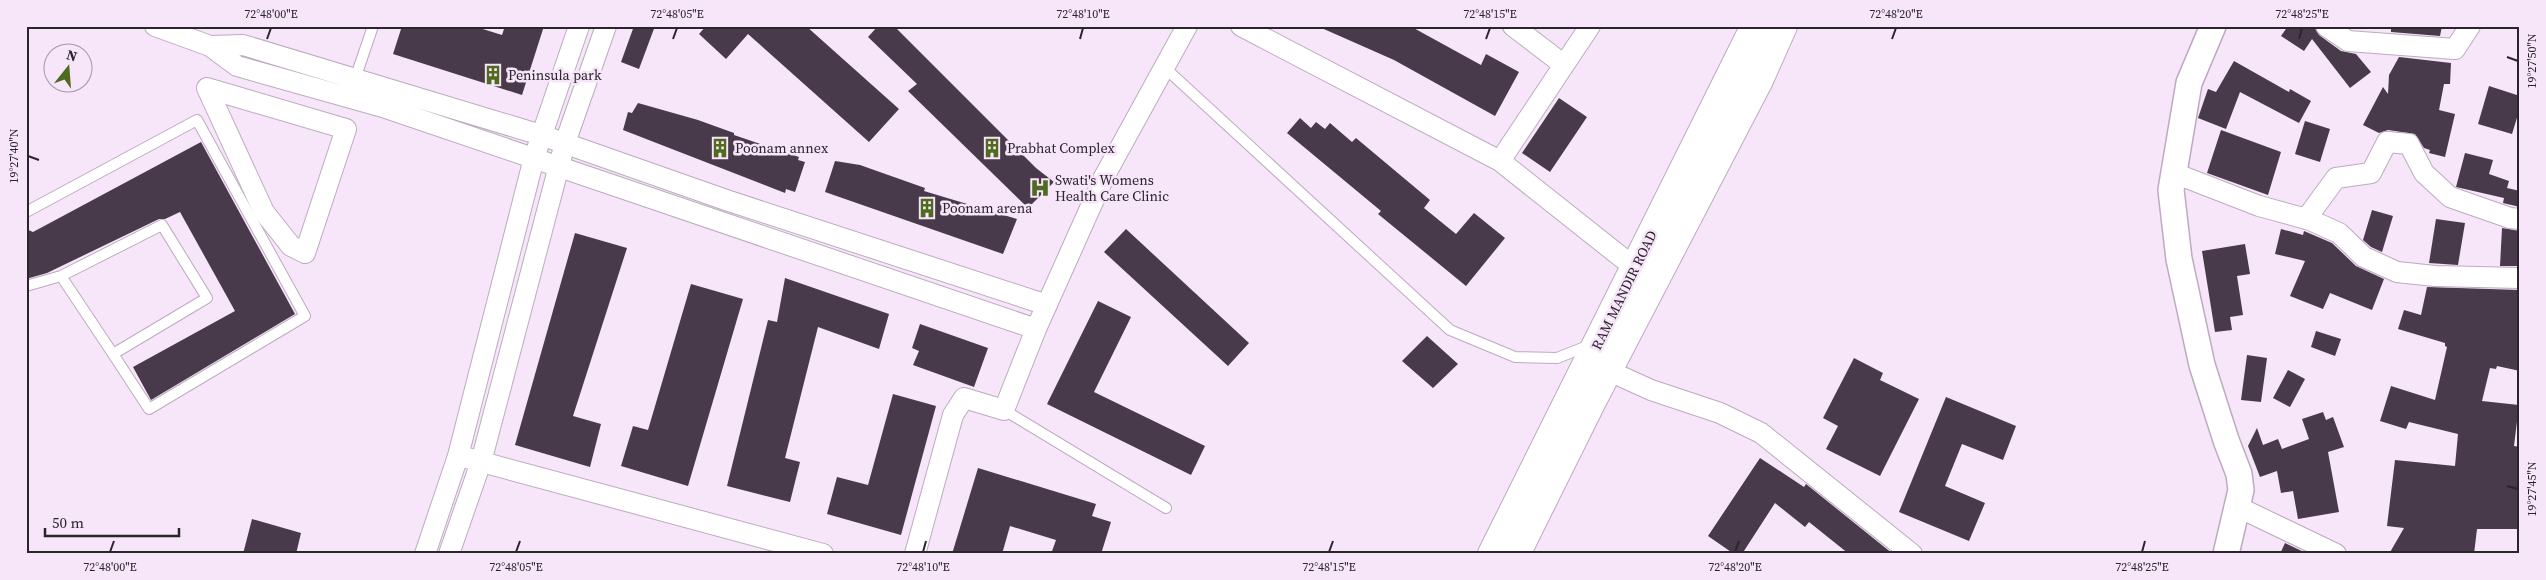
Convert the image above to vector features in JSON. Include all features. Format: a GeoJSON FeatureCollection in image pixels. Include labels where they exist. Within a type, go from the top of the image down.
{"type":"FeatureCollection","features":[{"type":"Feature","properties":{"kind":"main road","name":"RAM MANDIR ROAD"},"geometry":{"type":"LineString","coordinates":[[1646,273],[1755,26]]}},
{"type":"Feature","properties":{"kind":"main road"},"geometry":{"type":"LineString","coordinates":[[1516,554],[1599,358],[1646,273],[1759,80],[1781,27]]}},
{"type":"Feature","properties":{"kind":"main road","name":"RAM MANDIR ROAD"},"geometry":{"type":"LineString","coordinates":[[1492,554],[1599,358]]}},
{"type":"Feature","properties":{"kind":"street"},"geometry":{"type":"LineString","coordinates":[[155,26],[210,46],[237,66],[330,91],[534,158],[1036,329]]}},
{"type":"Feature","properties":{"kind":"street"},"geometry":{"type":"LineString","coordinates":[[425,554],[458,456],[541,134],[579,26]]}},
{"type":"Feature","properties":{"kind":"street"},"geometry":{"type":"LineString","coordinates":[[449,554],[480,462],[565,143],[606,26]]}},
{"type":"Feature","properties":{"kind":"street"},"geometry":{"type":"LineString","coordinates":[[915,554],[953,415],[964,398],[1004,410],[1036,329],[1104,177],[1187,26]]}},
{"type":"Feature","properties":{"kind":"street"},"geometry":{"type":"LineString","coordinates":[[1241,26],[1500,161],[1646,273]]}},
{"type":"Feature","properties":{"kind":"street"},"geometry":{"type":"LineString","coordinates":[[1513,26],[1564,64]]}},
{"type":"Feature","properties":{"kind":"street"},"geometry":{"type":"LineString","coordinates":[[1500,161],[1590,26]]}},
{"type":"Feature","properties":{"kind":"street"},"geometry":{"type":"LineString","coordinates":[[2213,26],[2189,83],[2171,190],[2179,259],[2202,366],[2239,474],[2241,490],[2226,554]]}},
{"type":"Feature","properties":{"kind":"street"},"geometry":{"type":"LineString","coordinates":[[2326,26],[2348,40],[2455,49],[2470,26]]}},
{"type":"Feature","properties":{"kind":"street"},"geometry":{"type":"LineString","coordinates":[[210,46],[243,45],[541,134],[744,206],[1047,305]]}},
{"type":"Feature","properties":{"kind":"street"},"geometry":{"type":"LineString","coordinates":[[207,88],[321,121],[346,129],[305,253],[291,246],[264,212],[207,88]]}},
{"type":"Feature","properties":{"kind":"street"},"geometry":{"type":"LineString","coordinates":[[321,121],[330,91]]}},
{"type":"Feature","properties":{"kind":"street"},"geometry":{"type":"LineString","coordinates":[[2306,219],[2336,178],[2371,173],[2387,142],[2409,144],[2424,173],[2450,197],[2510,218],[2520,219]]}},
{"type":"Feature","properties":{"kind":"street"},"geometry":{"type":"LineString","coordinates":[[2174,174],[2259,206],[2306,219],[2339,233],[2364,257],[2397,272],[2435,276],[2520,278]]}},
{"type":"Feature","properties":{"kind":"street"},"geometry":{"type":"LineString","coordinates":[[1599,358],[1651,390],[1720,413],[1761,432],[1912,554]]}},
{"type":"Feature","properties":{"kind":"street"},"geometry":{"type":"LineString","coordinates":[[458,456],[822,554]]}},
{"type":"Feature","properties":{"kind":"street"},"geometry":{"type":"LineString","coordinates":[[2238,507],[2336,554]]}},
{"type":"Feature","properties":{"kind":"lane"},"geometry":{"type":"LineString","coordinates":[[355,79],[373,26]]}},
{"type":"Feature","properties":{"kind":"lane"},"geometry":{"type":"LineString","coordinates":[[1164,67],[1450,330],[1515,357],[1599,358]]}},
{"type":"Feature","properties":{"kind":"lane"},"geometry":{"type":"LineString","coordinates":[[26,212],[197,120],[305,316],[149,409],[61,276]]}},
{"type":"Feature","properties":{"kind":"lane"},"geometry":{"type":"LineString","coordinates":[[26,286],[61,276],[162,225],[207,298],[113,354]]}},
{"type":"Feature","properties":{"kind":"lane"},"geometry":{"type":"LineString","coordinates":[[1004,410],[1166,508]]}},
{"type":"Feature","properties":{"kind":"building","name":"Peninsula park"},"geometry":{"type":"Polygon","coordinates":[[[402,26],[473,26],[502,35],[505,26],[544,26],[522,95],[393,54],[402,26]]]}},
{"type":"Feature","properties":{"kind":"building"},"geometry":{"type":"Polygon","coordinates":[[[634,26],[655,26],[639,69],[621,62],[634,26]]]}},
{"type":"Feature","properties":{"kind":"building"},"geometry":{"type":"Polygon","coordinates":[[[706,26],[806,26],[899,109],[869,142],[748,34],[726,59],[699,34],[706,26]]]}},
{"type":"Feature","properties":{"kind":"building","name":"Prabhat Complex"},"geometry":{"type":"Polygon","coordinates":[[[878,26],[894,26],[1036,168],[1054,182],[1028,208],[908,91],[917,84],[868,37],[878,26]]]}},
{"type":"Feature","properties":{"kind":"building"},"geometry":{"type":"Polygon","coordinates":[[[1317,26],[1410,26],[1481,65],[1486,54],[1519,72],[1495,116],[1394,60],[1317,26]]]}},
{"type":"Feature","properties":{"kind":"building"},"geometry":{"type":"Polygon","coordinates":[[[2288,26],[2314,26],[2319,35],[2341,51],[2356,54],[2371,72],[2350,88],[2312,39],[2304,51],[2281,36],[2288,26]]]}},
{"type":"Feature","properties":{"kind":"building"},"geometry":{"type":"Polygon","coordinates":[[[2391,26],[2442,26],[2440,36],[2391,32],[2391,26]]]}},
{"type":"Feature","properties":{"kind":"building"},"geometry":{"type":"Polygon","coordinates":[[[2399,57],[2451,63],[2450,84],[2444,84],[2439,110],[2455,114],[2445,157],[2429,153],[2430,150],[2424,148],[2415,134],[2388,130],[2379,133],[2363,125],[2383,87],[2388,94],[2389,75],[2399,57]]]}},
{"type":"Feature","properties":{"kind":"building"},"geometry":{"type":"Polygon","coordinates":[[[2234,61],[2289,92],[2290,89],[2311,101],[2299,123],[2240,92],[2226,129],[2198,118],[2208,89],[2216,92],[2234,61]]]}},
{"type":"Feature","properties":{"kind":"building"},"geometry":{"type":"Polygon","coordinates":[[[2489,86],[2520,96],[2520,108],[2512,134],[2478,124],[2489,86]]]}},
{"type":"Feature","properties":{"kind":"building"},"geometry":{"type":"Polygon","coordinates":[[[1559,98],[1587,117],[1550,172],[1522,153],[1559,98]]]}},
{"type":"Feature","properties":{"kind":"building","name":"Poonam annex"},"geometry":{"type":"Polygon","coordinates":[[[638,103],[698,120],[734,133],[734,135],[799,157],[798,160],[805,162],[795,192],[786,189],[785,193],[623,130],[628,112],[632,113],[638,103]]]}},
{"type":"Feature","properties":{"kind":"building"},"geometry":{"type":"Polygon","coordinates":[[[1300,118],[1311,128],[1316,122],[1325,129],[1330,123],[1352,142],[1356,138],[1430,200],[1424,208],[1456,234],[1474,213],[1505,238],[1466,286],[1378,214],[1381,211],[1287,133],[1300,118]]]}},
{"type":"Feature","properties":{"kind":"building"},"geometry":{"type":"Polygon","coordinates":[[[2305,121],[2330,129],[2320,162],[2295,154],[2305,121]]]}},
{"type":"Feature","properties":{"kind":"building"},"geometry":{"type":"Polygon","coordinates":[[[2221,130],[2281,152],[2268,195],[2207,173],[2221,130]]]}},
{"type":"Feature","properties":{"kind":"building"},"geometry":{"type":"Polygon","coordinates":[[[201,142],[295,314],[151,400],[133,367],[235,311],[180,212],[165,219],[159,219],[47,273],[26,279],[26,229],[33,232],[201,142]]]}},
{"type":"Feature","properties":{"kind":"building"},"geometry":{"type":"Polygon","coordinates":[[[2465,153],[2493,160],[2489,174],[2509,181],[2507,188],[2520,191],[2520,207],[2503,203],[2504,198],[2456,187],[2465,153]]]}},
{"type":"Feature","properties":{"kind":"building","name":"Poonam arena"},"geometry":{"type":"Polygon","coordinates":[[[835,161],[860,165],[925,188],[924,191],[1017,219],[1003,254],[825,192],[835,161]]]}},
{"type":"Feature","properties":{"kind":"building"},"geometry":{"type":"Polygon","coordinates":[[[2372,210],[2393,216],[2382,252],[2371,247],[2363,240],[2372,210]]]}},
{"type":"Feature","properties":{"kind":"building"},"geometry":{"type":"Polygon","coordinates":[[[2436,219],[2465,223],[2458,265],[2429,263],[2436,219]]]}},
{"type":"Feature","properties":{"kind":"building"},"geometry":{"type":"Polygon","coordinates":[[[2502,228],[2520,231],[2520,266],[2500,266],[2502,228]]]}},
{"type":"Feature","properties":{"kind":"building"},"geometry":{"type":"Polygon","coordinates":[[[1126,229],[1249,343],[1228,366],[1104,252],[1126,229]]]}},
{"type":"Feature","properties":{"kind":"building"},"geometry":{"type":"Polygon","coordinates":[[[2281,229],[2303,235],[2304,231],[2332,243],[2356,266],[2384,279],[2372,310],[2330,293],[2323,309],[2290,296],[2305,261],[2275,254],[2281,229]]]}},
{"type":"Feature","properties":{"kind":"building"},"geometry":{"type":"Polygon","coordinates":[[[575,233],[627,248],[573,416],[601,424],[590,467],[515,445],[575,233]]]}},
{"type":"Feature","properties":{"kind":"building"},"geometry":{"type":"Polygon","coordinates":[[[2245,244],[2250,274],[2237,276],[2243,315],[2230,317],[2232,330],[2215,332],[2202,251],[2245,244]]]}},
{"type":"Feature","properties":{"kind":"building"},"geometry":{"type":"Polygon","coordinates":[[[785,278],[889,314],[879,349],[818,327],[785,458],[800,462],[790,502],[727,486],[768,320],[777,322],[785,278]]]}},
{"type":"Feature","properties":{"kind":"building"},"geometry":{"type":"Polygon","coordinates":[[[691,284],[743,299],[688,486],[621,466],[633,426],[648,430],[691,284]]]}},
{"type":"Feature","properties":{"kind":"building"},"geometry":{"type":"Polygon","coordinates":[[[2427,287],[2520,290],[2520,371],[2497,366],[2496,369],[2490,368],[2482,401],[2519,405],[2514,446],[2520,447],[2520,529],[2477,529],[2474,554],[2389,554],[2404,528],[2387,526],[2395,460],[2455,466],[2458,434],[2409,422],[2406,429],[2380,421],[2391,386],[2435,400],[2447,347],[2445,343],[2398,329],[2404,310],[2421,315],[2427,287]]]}},
{"type":"Feature","properties":{"kind":"building"},"geometry":{"type":"Polygon","coordinates":[[[1098,301],[1131,317],[1094,392],[1205,446],[1191,475],[1047,404],[1098,301]]]}},
{"type":"Feature","properties":{"kind":"building"},"geometry":{"type":"Polygon","coordinates":[[[920,324],[988,348],[974,387],[913,365],[919,351],[912,348],[920,324]]]}},
{"type":"Feature","properties":{"kind":"building"},"geometry":{"type":"Polygon","coordinates":[[[2316,331],[2341,339],[2335,356],[2311,347],[2316,331]]]}},
{"type":"Feature","properties":{"kind":"building"},"geometry":{"type":"Polygon","coordinates":[[[1427,336],[1458,364],[1433,388],[1402,361],[1427,336]]]}},
{"type":"Feature","properties":{"kind":"building"},"geometry":{"type":"Polygon","coordinates":[[[2247,355],[2267,358],[2261,402],[2241,400],[2247,355]]]}},
{"type":"Feature","properties":{"kind":"building"},"geometry":{"type":"Polygon","coordinates":[[[1854,358],[1883,373],[1880,380],[1919,399],[1880,476],[1826,449],[1838,426],[1823,418],[1854,358]]]}},
{"type":"Feature","properties":{"kind":"building"},"geometry":{"type":"Polygon","coordinates":[[[2288,370],[2305,379],[2290,407],[2273,398],[2288,370]]]}},
{"type":"Feature","properties":{"kind":"building"},"geometry":{"type":"Polygon","coordinates":[[[893,394],[936,406],[901,535],[827,514],[837,477],[868,485],[893,394]]]}},
{"type":"Feature","properties":{"kind":"building"},"geometry":{"type":"Polygon","coordinates":[[[1946,397],[2016,426],[2003,460],[1962,444],[1945,486],[1985,503],[1969,541],[1899,512],[1946,397]]]}},
{"type":"Feature","properties":{"kind":"building"},"geometry":{"type":"Polygon","coordinates":[[[2323,412],[2326,420],[2333,417],[2344,447],[2328,452],[2339,512],[2298,519],[2293,491],[2281,493],[2277,471],[2260,477],[2248,446],[2257,428],[2263,445],[2278,439],[2282,449],[2309,439],[2302,419],[2323,412]]]}},
{"type":"Feature","properties":{"kind":"building"},"geometry":{"type":"Polygon","coordinates":[[[1760,458],[1804,487],[1806,484],[1893,554],[1849,554],[1809,522],[1805,527],[1775,503],[1742,554],[1734,554],[1708,536],[1760,458]]]}},
{"type":"Feature","properties":{"kind":"building"},"geometry":{"type":"Polygon","coordinates":[[[978,468],[1096,504],[1092,516],[1111,522],[1101,554],[1051,554],[1056,540],[1010,526],[1002,554],[952,554],[978,468]]]}},
{"type":"Feature","properties":{"kind":"building"},"geometry":{"type":"Polygon","coordinates":[[[252,519],[301,533],[296,554],[243,554],[252,519]]]}},
{"type":"Feature","properties":{"kind":"building"},"geometry":{"type":"Polygon","coordinates":[[[2285,543],[2308,554],[2280,554],[2285,543]]]}},
{"type":"Feature","properties":{"kind":"place","name":"Peninsula park"},"geometry":{"type":"Point","coordinates":[493,75]}},
{"type":"Feature","properties":{"kind":"place","name":"Poonam annex"},"geometry":{"type":"Point","coordinates":[720,148]}},
{"type":"Feature","properties":{"kind":"place","name":"Prabhat Complex"},"geometry":{"type":"Point","coordinates":[992,148]}},
{"type":"Feature","properties":{"kind":"place","name":"Swati's Womens Health Care Clinic"},"geometry":{"type":"Point","coordinates":[1040,188]}},
{"type":"Feature","properties":{"kind":"place","name":"Poonam arena"},"geometry":{"type":"Point","coordinates":[927,208]}}]}
